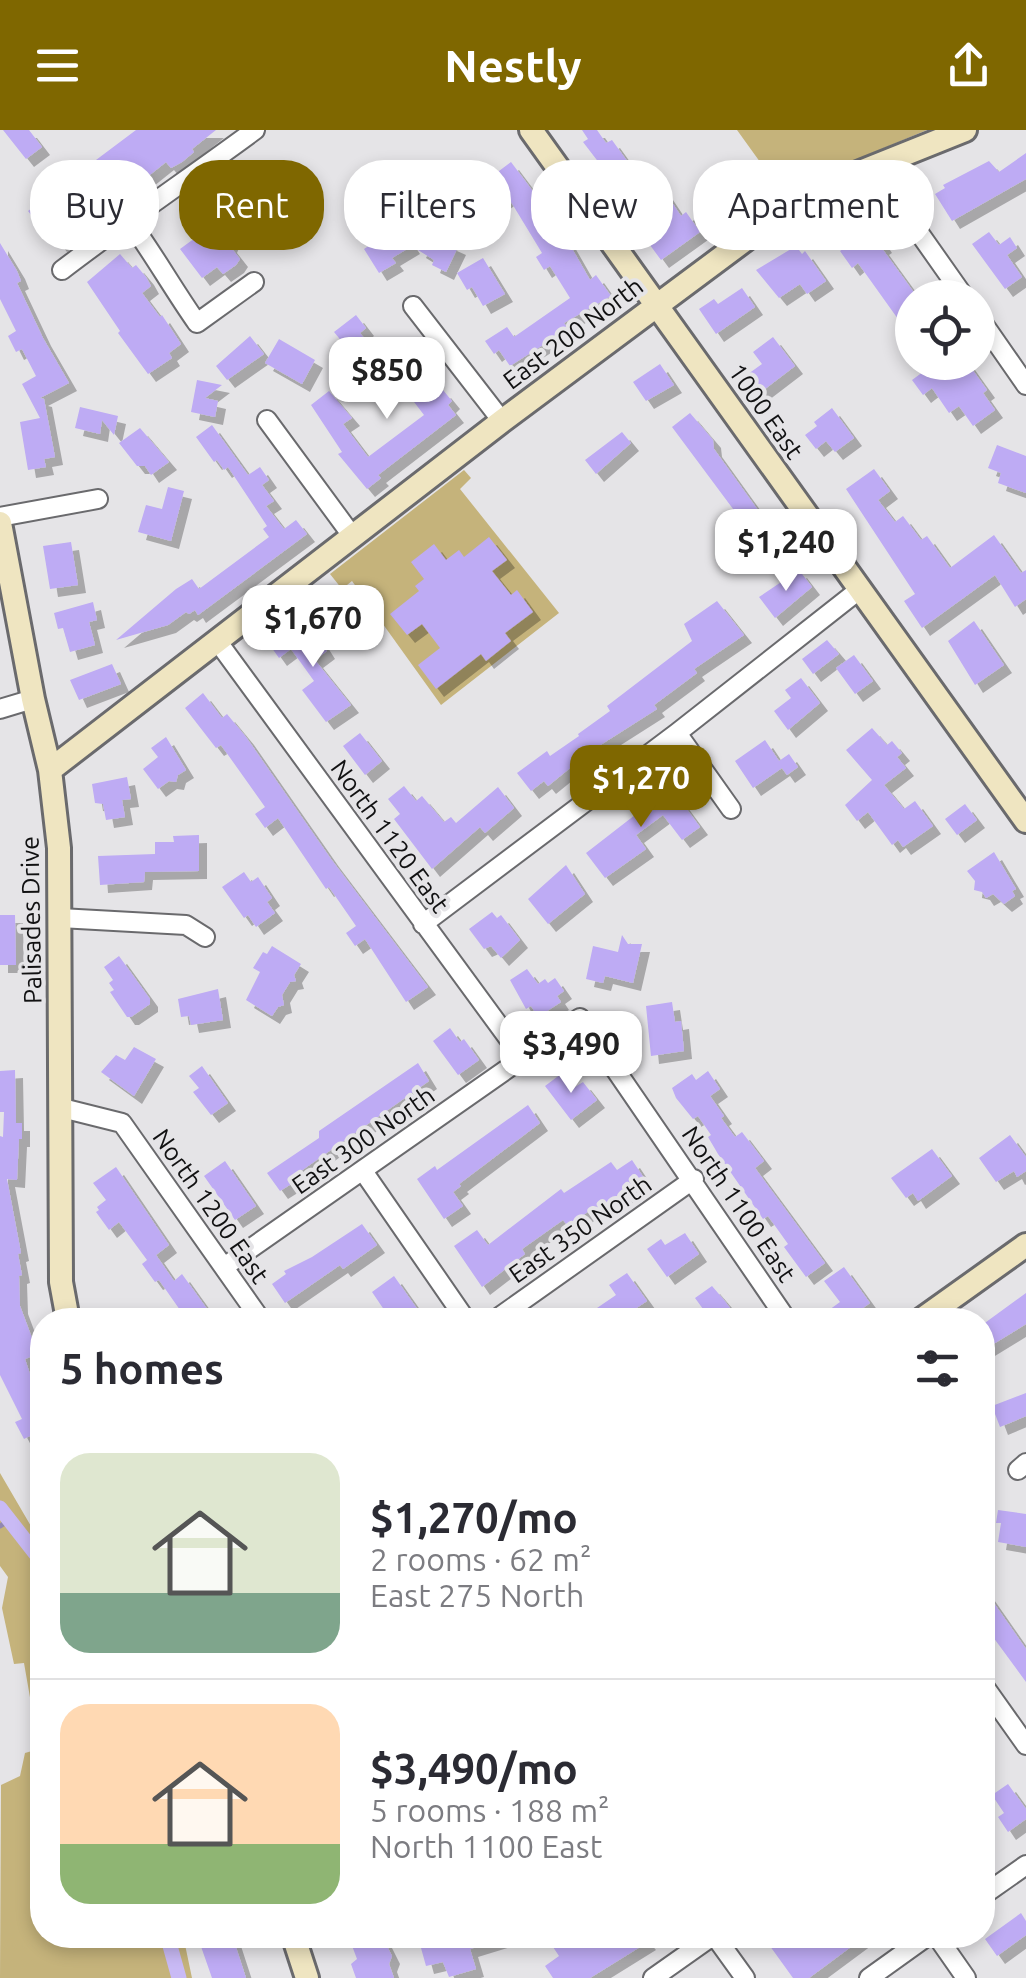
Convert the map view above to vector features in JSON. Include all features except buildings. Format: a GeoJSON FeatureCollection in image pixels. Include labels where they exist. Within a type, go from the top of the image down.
{"type":"FeatureCollection","features":[{"type":"Feature","properties":{"kind":"street"},"geometry":{"type":"LineString","coordinates":[[159,198],[255,130]]}},
{"type":"Feature","properties":{"kind":"street","name":"1000 East"},"geometry":{"type":"LineString","coordinates":[[531,130],[1026,821]]}},
{"type":"Feature","properties":{"kind":"street","name":"East 200 North"},"geometry":{"type":"LineString","coordinates":[[888,160],[966,130]]}},
{"type":"Feature","properties":{"kind":"street"},"geometry":{"type":"LineString","coordinates":[[62,270],[88,250]]}},
{"type":"Feature","properties":{"kind":"street"},"geometry":{"type":"LineString","coordinates":[[150,250],[198,324],[254,282]]}},
{"type":"Feature","properties":{"kind":"street","name":"East 200 North"},"geometry":{"type":"LineString","coordinates":[[50,770],[731,250]]}},
{"type":"Feature","properties":{"kind":"street"},"geometry":{"type":"LineString","coordinates":[[931,250],[952,280]]}},
{"type":"Feature","properties":{"kind":"street"},"geometry":{"type":"LineString","coordinates":[[413,306],[502,421]]}},
{"type":"Feature","properties":{"kind":"street"},"geometry":{"type":"LineString","coordinates":[[995,340],[1026,385]]}},
{"type":"Feature","properties":{"kind":"street"},"geometry":{"type":"LineString","coordinates":[[267,420],[352,537]]}},
{"type":"Feature","properties":{"kind":"street"},"geometry":{"type":"LineString","coordinates":[[0,520],[98,499]]}},
{"type":"Feature","properties":{"kind":"street","name":"Palisades Drive"},"geometry":{"type":"LineString","coordinates":[[0,520],[32,699],[50,770],[59,848],[61,1282],[66,1308]]}},
{"type":"Feature","properties":{"kind":"street"},"geometry":{"type":"LineString","coordinates":[[423,924],[677,733],[858,590]]}},
{"type":"Feature","properties":{"kind":"street","name":"North 1120 East"},"geometry":{"type":"LineString","coordinates":[[218,642],[522,1058]]}},
{"type":"Feature","properties":{"kind":"street"},"geometry":{"type":"LineString","coordinates":[[0,709],[32,699]]}},
{"type":"Feature","properties":{"kind":"street"},"geometry":{"type":"LineString","coordinates":[[677,733],[731,808]]}},
{"type":"Feature","properties":{"kind":"street"},"geometry":{"type":"LineString","coordinates":[[60,918],[186,924],[205,936]]}},
{"type":"Feature","properties":{"kind":"street","name":"East 300 North"},"geometry":{"type":"LineString","coordinates":[[224,1267],[580,1018]]}},
{"type":"Feature","properties":{"kind":"street","name":"North 1100 East"},"geometry":{"type":"LineString","coordinates":[[580,1018],[779,1308]]}},
{"type":"Feature","properties":{"kind":"street","name":"North 1200 East"},"geometry":{"type":"LineString","coordinates":[[62,1108],[122,1122],[253,1308]]}},
{"type":"Feature","properties":{"kind":"street"},"geometry":{"type":"LineString","coordinates":[[364,1171],[458,1308]]}},
{"type":"Feature","properties":{"kind":"street","name":"East 350 North"},"geometry":{"type":"LineString","coordinates":[[512,1308],[694,1180]]}},
{"type":"Feature","properties":{"kind":"street"},"geometry":{"type":"LineString","coordinates":[[938,1308],[1026,1246]]}},
{"type":"Feature","properties":{"kind":"street"},"geometry":{"type":"LineString","coordinates":[[995,1702],[1026,1745]]}},
{"type":"Feature","properties":{"kind":"street"},"geometry":{"type":"LineString","coordinates":[[995,1887],[1026,1865]]}},
{"type":"Feature","properties":{"kind":"street"},"geometry":{"type":"LineString","coordinates":[[297,1948],[307,1978]]}},
{"type":"Feature","properties":{"kind":"street"},"geometry":{"type":"LineString","coordinates":[[654,1978],[696,1948]]}},
{"type":"Feature","properties":{"kind":"street"},"geometry":{"type":"LineString","coordinates":[[723,1948],[745,1978]]}},
{"type":"Feature","properties":{"kind":"street"},"geometry":{"type":"LineString","coordinates":[[869,1978],[913,1948]]}},
{"type":"Feature","properties":{"kind":"street"},"geometry":{"type":"LineString","coordinates":[[942,1948],[966,1978]]}},
{"type":"Feature","properties":{"kind":"shaded area"},"geometry":{"type":"Polygon","coordinates":[[[737,130],[927,130],[855,160],[759,160],[737,130]]]}},
{"type":"Feature","properties":{"kind":"shaded area"},"geometry":{"type":"Polygon","coordinates":[[[464,470],[471,478],[460,489],[559,613],[441,705],[352,581],[342,589],[330,574],[464,470]]]}},
{"type":"Feature","properties":{"kind":"shaded area"},"geometry":{"type":"Polygon","coordinates":[[[0,1473],[30,1524],[30,1697],[24,1663],[14,1664],[2,1608],[8,1577],[0,1566],[0,1473]]]}},
{"type":"Feature","properties":{"kind":"shaded area"},"geometry":{"type":"Polygon","coordinates":[[[30,1752],[30,1948],[186,1948],[192,1978],[0,1978],[1,1785],[20,1776],[25,1753],[30,1752]]]}},
{"type":"Feature","properties":{"kind":"waterway"},"geometry":{"type":"LineString","coordinates":[[0,1508],[30,1547]]}},
{"type":"Feature","properties":{"kind":"waterway"},"geometry":{"type":"LineString","coordinates":[[0,1526],[10,1520]]}},
{"type":"Feature","properties":{"kind":"waterway"},"geometry":{"type":"LineString","coordinates":[[171,1948],[179,1978]]}}]}
